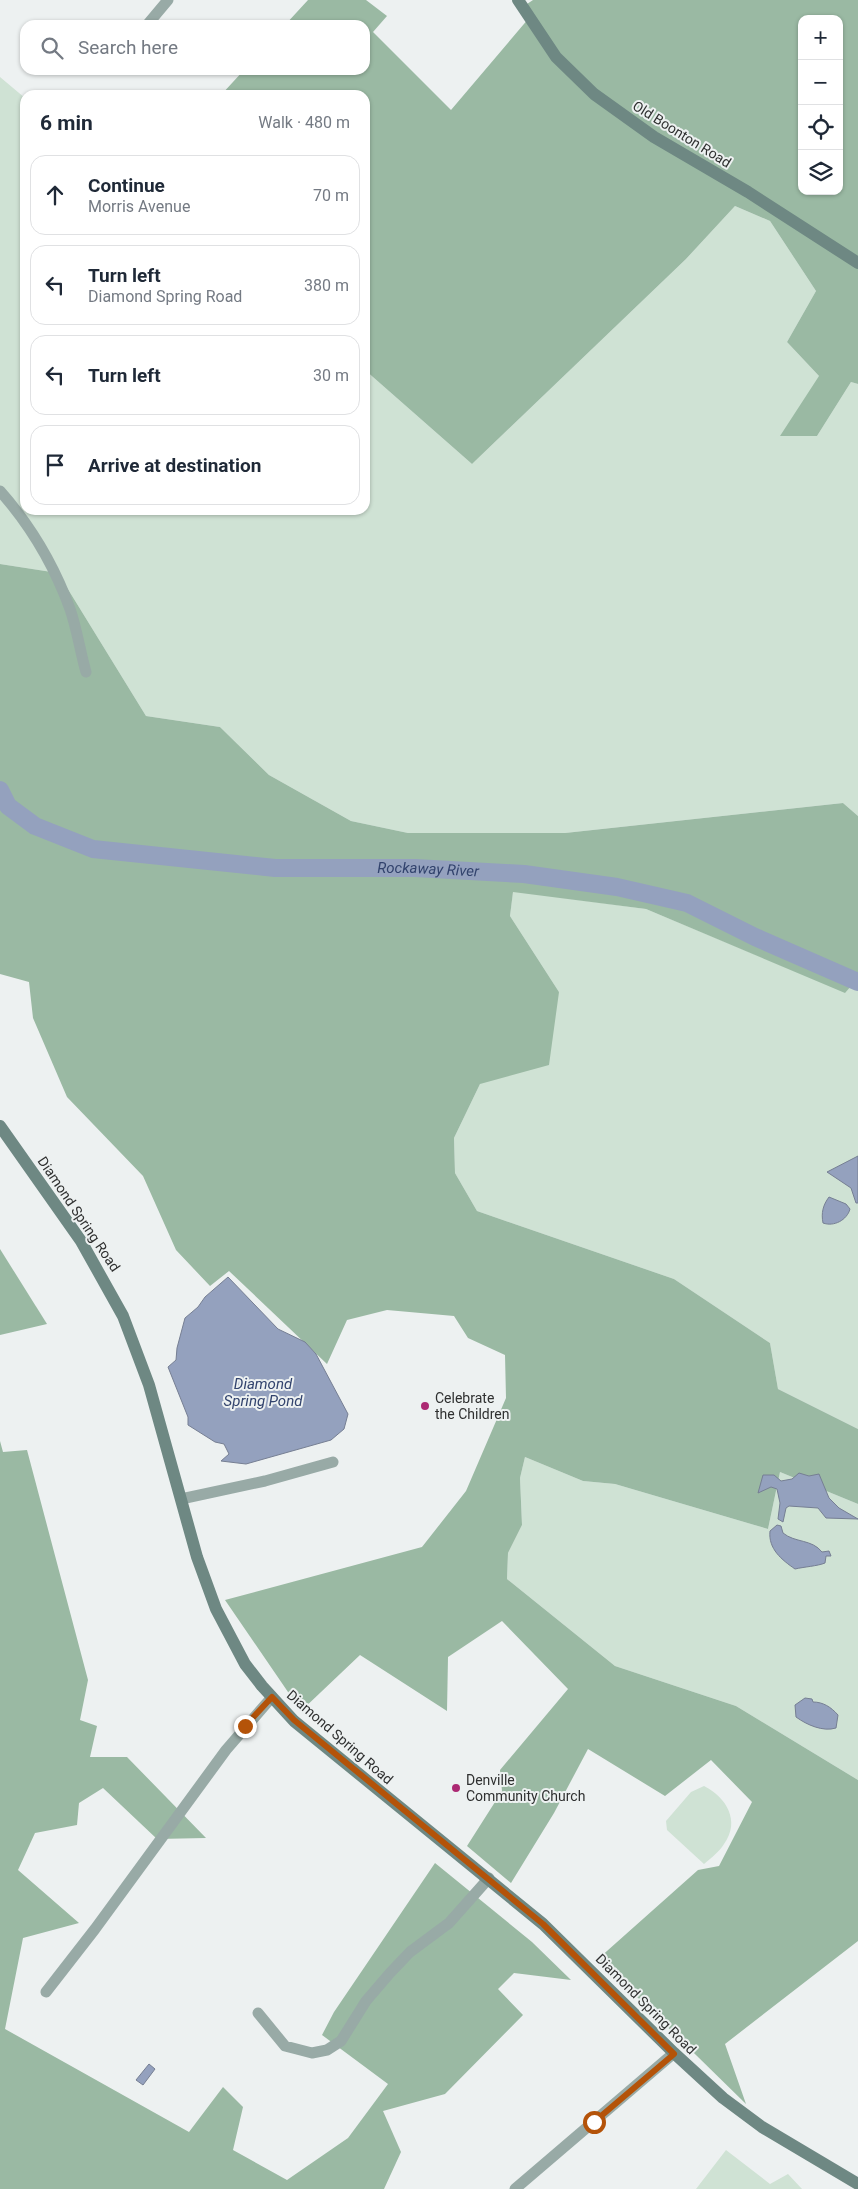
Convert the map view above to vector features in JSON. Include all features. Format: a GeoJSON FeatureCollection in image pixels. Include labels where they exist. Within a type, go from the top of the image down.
{"type":"FeatureCollection","features":[{"type":"Feature","properties":{"kind":"street"},"geometry":{"type":"LineString","coordinates":[[151,20],[168,0]]}},
{"type":"Feature","properties":{"kind":"street","name":"Old Boonton Road"},"geometry":{"type":"LineString","coordinates":[[518,0],[556,57],[594,94],[654,136],[748,192],[858,264]]}},
{"type":"Feature","properties":{"kind":"street"},"geometry":{"type":"LineString","coordinates":[[0,491],[20,514]]}},
{"type":"Feature","properties":{"kind":"street"},"geometry":{"type":"LineString","coordinates":[[21,515],[56,574],[70,611],[86,672]]}},
{"type":"Feature","properties":{"kind":"street","name":"Diamond Spring Road"},"geometry":{"type":"LineString","coordinates":[[0,1126],[82,1241],[123,1316],[149,1385],[197,1557],[216,1609],[237,1651],[272,1697],[294,1720],[543,1924],[674,2054],[708,2085],[746,2116],[858,2184]]}},
{"type":"Feature","properties":{"kind":"street"},"geometry":{"type":"LineString","coordinates":[[181,1499],[265,1481],[333,1462]]}},
{"type":"Feature","properties":{"kind":"street"},"geometry":{"type":"LineString","coordinates":[[46,1992],[96,1929],[226,1750],[272,1697]]}},
{"type":"Feature","properties":{"kind":"street"},"geometry":{"type":"LineString","coordinates":[[258,2013],[285,2046],[312,2053],[327,2050],[340,2041],[366,2001],[390,1973],[410,1952],[450,1923],[489,1878]]}},
{"type":"Feature","properties":{"kind":"street"},"geometry":{"type":"LineString","coordinates":[[515,2189],[674,2054]]}},
{"type":"Feature","properties":{"kind":"green space"},"geometry":{"type":"Polygon","coordinates":[[[308,0],[366,0],[387,16],[373,32],[451,110],[529,18],[524,6],[533,0],[858,0],[858,384],[851,382],[817,436],[780,436],[819,376],[787,342],[816,291],[770,221],[735,206],[686,259],[472,464],[370,374],[370,90],[226,90],[239,75],[370,75],[370,20],[290,20],[308,0]]]}},
{"type":"Feature","properties":{"kind":"green space"},"geometry":{"type":"Polygon","coordinates":[[[0,77],[20,94],[20,515],[370,515],[370,374],[472,464],[686,259],[735,206],[770,221],[816,291],[787,342],[819,376],[817,436],[851,382],[858,384],[858,816],[843,803],[565,833],[408,833],[351,821],[269,775],[220,727],[146,716],[58,573],[0,564],[0,77]]]}},
{"type":"Feature","properties":{"kind":"green space"},"geometry":{"type":"Polygon","coordinates":[[[0,564],[58,573],[146,716],[220,727],[269,775],[351,821],[408,833],[565,833],[843,803],[858,816],[858,978],[845,993],[646,909],[513,892],[510,916],[559,992],[549,1065],[480,1084],[454,1138],[455,1173],[477,1211],[674,1279],[770,1343],[778,1389],[858,1429],[858,1504],[780,1472],[768,1529],[615,1484],[583,1481],[525,1457],[520,1478],[522,1525],[508,1553],[507,1579],[615,1666],[736,1706],[858,1780],[858,1941],[725,2044],[746,2104],[598,1959],[698,1870],[719,1866],[752,1802],[711,1760],[665,1796],[588,1749],[554,1813],[511,1883],[467,1846],[502,1791],[500,1770],[568,1689],[502,1621],[448,1657],[447,1711],[360,1655],[301,1711],[225,1600],[422,1547],[466,1491],[506,1398],[505,1355],[468,1338],[454,1316],[387,1310],[347,1320],[327,1364],[229,1271],[210,1286],[176,1250],[143,1176],[67,1097],[33,1018],[29,982],[0,974],[0,564]]]}},
{"type":"Feature","properties":{"kind":"green space"},"geometry":{"type":"Polygon","coordinates":[[[513,891],[646,909],[845,992],[858,978],[858,1429],[778,1389],[770,1343],[674,1279],[477,1211],[455,1173],[454,1138],[480,1084],[559,992],[510,916],[513,891]]]}},
{"type":"Feature","properties":{"kind":"green space"},"geometry":{"type":"Polygon","coordinates":[[[0,1249],[47,1324],[0,1335],[0,1249]]]}},
{"type":"Feature","properties":{"kind":"green space"},"geometry":{"type":"Polygon","coordinates":[[[0,1441],[3,1452],[27,1450],[88,1680],[80,1720],[97,1726],[90,1757],[127,1757],[206,1838],[157,1839],[103,1788],[79,1803],[77,1825],[35,1833],[18,1870],[79,1923],[23,1938],[5,2029],[189,2132],[223,2087],[243,2107],[233,2150],[287,2180],[348,2138],[388,2084],[322,2035],[334,2012],[435,1863],[532,1942],[571,1980],[514,1973],[498,1989],[523,2015],[445,2094],[383,2111],[401,2152],[384,2189],[0,2189],[0,1441]]]}},
{"type":"Feature","properties":{"kind":"green space"},"geometry":{"type":"Polygon","coordinates":[[[525,1457],[583,1481],[615,1484],[768,1529],[780,1472],[858,1504],[858,1780],[736,1706],[615,1666],[507,1579],[508,1553],[522,1525],[520,1478],[525,1457]]]}},
{"type":"Feature","properties":{"kind":"green space"},"geometry":{"type":"Polygon","coordinates":[[[704,1786],[719,1796],[729,1810],[731,1827],[722,1847],[704,1864],[667,1830],[666,1821],[691,1792],[704,1786]]]}},
{"type":"Feature","properties":{"kind":"green space"},"geometry":{"type":"Polygon","coordinates":[[[726,2150],[770,2184],[788,2174],[802,2189],[696,2189],[726,2150]]]}},
{"type":"Feature","properties":{"kind":"water"},"geometry":{"type":"Polygon","coordinates":[[[858,1156],[858,1203],[856,1203],[851,1188],[827,1172],[858,1156]]]}},
{"type":"Feature","properties":{"kind":"water"},"geometry":{"type":"Polygon","coordinates":[[[829,1197],[846,1204],[850,1209],[840,1222],[823,1223],[823,1209],[829,1197]]]}},
{"type":"Feature","properties":{"kind":"water","name":"Diamond Spring Pond"},"geometry":{"type":"Polygon","coordinates":[[[228,1277],[278,1329],[305,1342],[316,1354],[348,1414],[344,1429],[331,1440],[246,1464],[221,1461],[229,1454],[224,1444],[215,1442],[188,1425],[188,1417],[168,1367],[176,1360],[177,1348],[185,1318],[228,1277]]]}},
{"type":"Feature","properties":{"kind":"water"},"geometry":{"type":"Polygon","coordinates":[[[799,1473],[809,1476],[819,1474],[829,1498],[839,1508],[858,1519],[826,1518],[818,1508],[789,1506],[786,1508],[783,1522],[778,1519],[780,1503],[777,1489],[771,1487],[758,1493],[763,1475],[774,1475],[781,1481],[792,1479],[799,1473]]]}},
{"type":"Feature","properties":{"kind":"water"},"geometry":{"type":"Polygon","coordinates":[[[777,1525],[781,1526],[783,1533],[788,1536],[813,1545],[822,1552],[829,1551],[831,1556],[826,1556],[825,1563],[795,1569],[781,1558],[771,1543],[770,1531],[777,1525]]]}},
{"type":"Feature","properties":{"kind":"water"},"geometry":{"type":"Polygon","coordinates":[[[805,1698],[830,1707],[838,1715],[836,1728],[815,1727],[796,1717],[795,1705],[805,1698]]]}},
{"type":"Feature","properties":{"kind":"water"},"geometry":{"type":"Polygon","coordinates":[[[149,2064],[155,2069],[143,2085],[136,2080],[149,2064]]]}},
{"type":"Feature","properties":{"kind":"waterway","name":"Rockaway River"},"geometry":{"type":"LineString","coordinates":[[0,790],[8,806],[35,826],[93,849],[275,868],[415,868],[524,874],[617,887],[687,903],[755,937],[858,982]]}},
{"type":"Feature","properties":{"kind":"place","name":"Celebrate the Children"},"geometry":{"type":"Point","coordinates":[425,1406]}},
{"type":"Feature","properties":{"kind":"place","name":"Denville Community Church"},"geometry":{"type":"Point","coordinates":[456,1788]}},
{"type":"Feature","properties":{"kind":"route"},"geometry":{"type":"LineString","coordinates":[[245,1726],[272,1697],[294,1720],[543,1924],[674,2054],[594,2122]]}}]}
